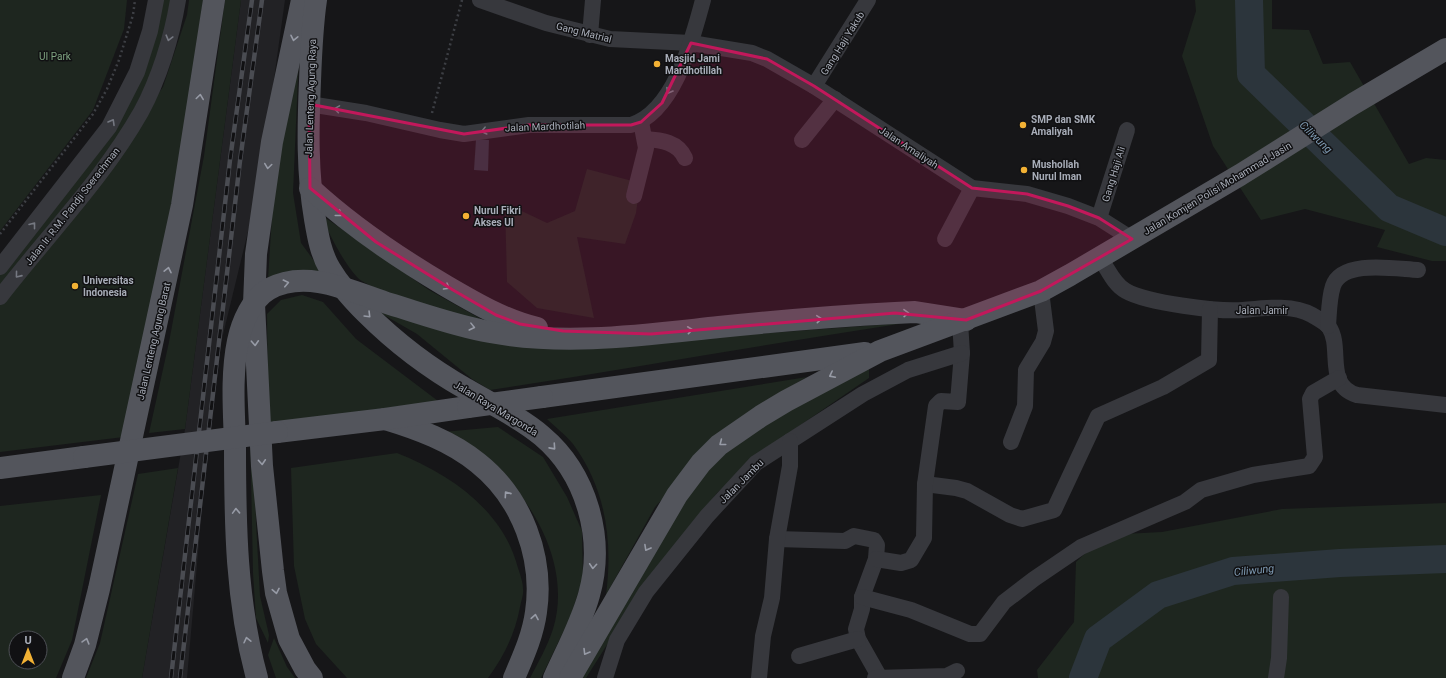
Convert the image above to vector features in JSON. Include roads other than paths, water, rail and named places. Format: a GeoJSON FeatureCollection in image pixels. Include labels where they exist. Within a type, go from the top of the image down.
{"type":"FeatureCollection","features":[{"type":"Feature","properties":{"kind":"main road","name":"Jalan Lenteng Agung Barat"},"geometry":{"type":"LineString","coordinates":[[73,678],[85,645],[99,589],[182,205],[214,0]]}},
{"type":"Feature","properties":{"kind":"main road"},"geometry":{"type":"LineString","coordinates":[[302,0],[272,142],[256,254],[254,304],[262,466],[276,594],[290,639],[297,655],[312,678]]}},
{"type":"Feature","properties":{"kind":"main road","name":"Jalan Lenteng Agung Raya"},"geometry":{"type":"LineString","coordinates":[[316,0],[312,24],[307,134],[310,188],[320,247],[329,267],[341,287]]}},
{"type":"Feature","properties":{"kind":"main road","name":"Jalan Komjen Polisi Mohammad Jasin"},"geometry":{"type":"LineString","coordinates":[[1041,291],[1132,240],[1240,175],[1353,104],[1446,49]]}},
{"type":"Feature","properties":{"kind":"main road"},"geometry":{"type":"LineString","coordinates":[[310,188],[337,213],[387,250],[496,315],[539,329],[651,334]]}},
{"type":"Feature","properties":{"kind":"main road"},"geometry":{"type":"LineString","coordinates":[[257,678],[246,634],[239,590],[235,486],[234,386],[238,340],[245,320],[254,304],[269,289],[287,282],[309,281],[341,287],[433,317],[488,332],[537,338],[651,334],[732,326],[915,312],[963,321]]}},
{"type":"Feature","properties":{"kind":"main road","name":"Jalan Raya Margonda"},"geometry":{"type":"LineString","coordinates":[[341,287],[391,338],[419,360],[542,435],[565,461],[579,483],[589,510],[592,524],[594,552],[592,583],[584,609],[554,678]]}},
{"type":"Feature","properties":{"kind":"main road"},"geometry":{"type":"LineString","coordinates":[[570,678],[677,495],[701,463],[719,445],[761,416],[822,380],[880,351],[1041,291]]}},
{"type":"Feature","properties":{"kind":"main road"},"geometry":{"type":"LineString","coordinates":[[0,468],[385,419],[797,361],[880,351]]}},
{"type":"Feature","properties":{"kind":"main road"},"geometry":{"type":"LineString","coordinates":[[385,419],[417,429],[441,439],[466,454],[493,477],[516,508],[524,523],[533,550],[538,583],[536,612],[524,654],[514,678]]}},
{"type":"Feature","properties":{"kind":"main road"},"geometry":{"type":"LineString","coordinates":[[508,678],[524,654]]}},
{"type":"Feature","properties":{"kind":"street","name":"Jalan Ir. R.M. Pandji Soerachman"},"geometry":{"type":"LineString","coordinates":[[0,267],[109,127],[137,72],[150,31],[156,0]]}},
{"type":"Feature","properties":{"kind":"street","name":"Jalan Ir. R.M. Pandji Soerachman"},"geometry":{"type":"LineString","coordinates":[[0,297],[106,165],[142,111],[167,46],[178,0]]}},
{"type":"Feature","properties":{"kind":"street","name":"Gang Matrial"},"geometry":{"type":"LineString","coordinates":[[480,0],[546,23],[590,35],[610,39],[691,43]]}},
{"type":"Feature","properties":{"kind":"street"},"geometry":{"type":"LineString","coordinates":[[590,35],[593,0]]}},
{"type":"Feature","properties":{"kind":"street"},"geometry":{"type":"LineString","coordinates":[[634,196],[646,148],[641,122],[662,103],[681,67],[691,43],[702,0]]}},
{"type":"Feature","properties":{"kind":"street","name":"Gang Haji Yakub"},"geometry":{"type":"LineString","coordinates":[[814,86],[852,29],[868,0]]}},
{"type":"Feature","properties":{"kind":"street","name":"Jalan Amaliyah"},"geometry":{"type":"LineString","coordinates":[[691,43],[752,53],[767,59],[814,86],[972,188],[1033,196],[1068,206],[1100,218],[1132,240]]}},
{"type":"Feature","properties":{"kind":"street"},"geometry":{"type":"LineString","coordinates":[[802,140],[835,100]]}},
{"type":"Feature","properties":{"kind":"street","name":"Jalan Mardhotilah"},"geometry":{"type":"LineString","coordinates":[[309,104],[366,113],[464,134],[518,125],[571,124],[620,126],[641,122]]}},
{"type":"Feature","properties":{"kind":"street","name":"Gang Haji Ali"},"geometry":{"type":"LineString","coordinates":[[1100,218],[1127,130]]}},
{"type":"Feature","properties":{"kind":"street"},"geometry":{"type":"LineString","coordinates":[[645,139],[658,140],[677,146],[685,158]]}},
{"type":"Feature","properties":{"kind":"street"},"geometry":{"type":"LineString","coordinates":[[945,239],[972,188]]}},
{"type":"Feature","properties":{"kind":"street","name":"Jalan Jamir"},"geometry":{"type":"LineString","coordinates":[[1100,258],[1117,284],[1126,291],[1154,299],[1210,309],[1301,310],[1311,314],[1328,326]]}},
{"type":"Feature","properties":{"kind":"street"},"geometry":{"type":"LineString","coordinates":[[1418,270],[1362,267],[1346,272],[1333,285],[1328,326],[1332,334],[1339,378],[1346,390],[1357,395],[1446,405]]}},
{"type":"Feature","properties":{"kind":"street"},"geometry":{"type":"LineString","coordinates":[[1011,442],[1026,406],[1026,370],[1043,342],[1046,331],[1041,291]]}},
{"type":"Feature","properties":{"kind":"street"},"geometry":{"type":"LineString","coordinates":[[925,484],[967,491],[1010,515],[1022,519],[1054,510],[1098,416],[1163,387],[1209,360],[1210,309]]}},
{"type":"Feature","properties":{"kind":"street"},"geometry":{"type":"LineString","coordinates":[[876,559],[901,563],[914,558],[924,538],[925,484],[937,404],[941,401],[958,402],[963,321]]}},
{"type":"Feature","properties":{"kind":"street","name":"Jalan Jambu"},"geometry":{"type":"LineString","coordinates":[[605,678],[617,640],[646,592],[732,488],[756,463],[863,394],[908,370],[962,353]]}},
{"type":"Feature","properties":{"kind":"street"},"geometry":{"type":"LineString","coordinates":[[862,597],[911,610],[970,634],[980,634],[1004,602],[1080,547],[1185,502],[1201,490],[1253,476],[1309,466],[1315,457],[1310,399],[1315,392],[1339,378]]}},
{"type":"Feature","properties":{"kind":"street"},"geometry":{"type":"LineString","coordinates":[[759,678],[763,636],[772,598],[776,539],[790,466],[790,441]]}},
{"type":"Feature","properties":{"kind":"street"},"geometry":{"type":"LineString","coordinates":[[776,539],[845,541],[854,536],[874,540],[877,545],[876,559],[862,597],[862,609],[856,629],[858,639],[870,659],[878,678],[947,676],[957,671]]}},
{"type":"Feature","properties":{"kind":"street"},"geometry":{"type":"LineString","coordinates":[[1276,678],[1279,658],[1281,597]]}},
{"type":"Feature","properties":{"kind":"street"},"geometry":{"type":"LineString","coordinates":[[799,656],[858,639]]}},
{"type":"Feature","properties":{"kind":"waterway","name":"Ciliwung"},"geometry":{"type":"LineString","coordinates":[[1249,0],[1251,74],[1389,208],[1446,232]]}},
{"type":"Feature","properties":{"kind":"waterway","name":"Ciliwung"},"geometry":{"type":"LineString","coordinates":[[1083,678],[1098,639],[1158,595],[1233,571],[1340,563],[1446,559]]}},
{"type":"Feature","properties":{"kind":"railway"},"geometry":{"type":"LineString","coordinates":[[171,678],[230,160],[252,0]]}},
{"type":"Feature","properties":{"kind":"railway"},"geometry":{"type":"LineString","coordinates":[[180,678],[240,161],[262,0]]}},
{"type":"Feature","properties":{"kind":"place","name":"Masjid Jami Mardhotillah"},"geometry":{"type":"Point","coordinates":[657,64]}},
{"type":"Feature","properties":{"kind":"place","name":"SMP dan SMK Amaliyah"},"geometry":{"type":"Point","coordinates":[1023,125]}},
{"type":"Feature","properties":{"kind":"place","name":"Mushollah Nurul Iman"},"geometry":{"type":"Point","coordinates":[1024,170]}},
{"type":"Feature","properties":{"kind":"place","name":"Nurul Fikri Akses UI"},"geometry":{"type":"Point","coordinates":[466,216]}},
{"type":"Feature","properties":{"kind":"place","name":"Universitas Indonesia"},"geometry":{"type":"Point","coordinates":[75,286]}},
{"type":"Feature","properties":{"kind":"park label","name":"UI Park"},"geometry":{"type":"Point","coordinates":[55,56]}}]}
